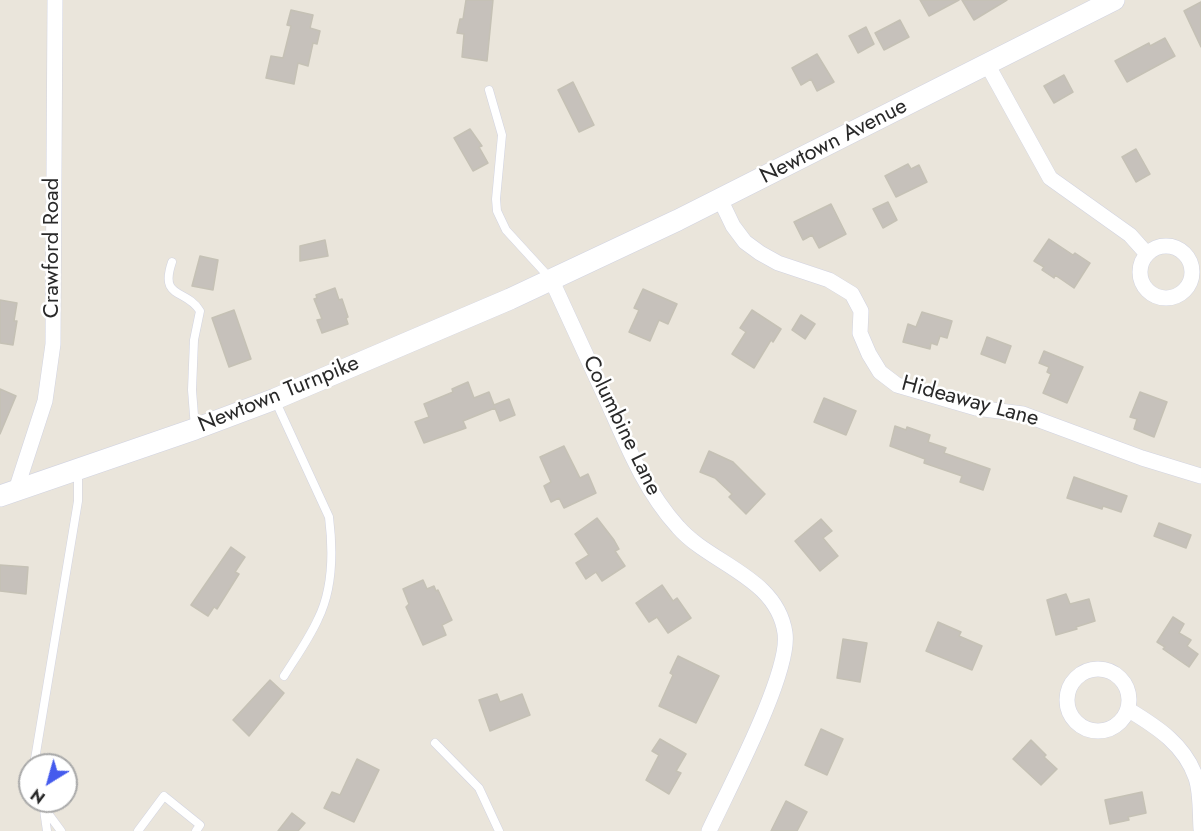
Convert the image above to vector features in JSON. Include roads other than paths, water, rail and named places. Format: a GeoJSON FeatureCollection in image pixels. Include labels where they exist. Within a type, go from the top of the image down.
{"type":"FeatureCollection","features":[{"type":"Feature","properties":{"kind":"street","name":"Crawford Road"},"geometry":{"type":"LineString","coordinates":[[8,493],[45,401],[52,353],[55,0]]}},
{"type":"Feature","properties":{"kind":"street","name":"Newtown Avenue"},"geometry":{"type":"LineString","coordinates":[[552,280],[720,199],[1114,0]]}},
{"type":"Feature","properties":{"kind":"street"},"geometry":{"type":"LineString","coordinates":[[987,64],[1050,178],[1130,234],[1147,254]]}},
{"type":"Feature","properties":{"kind":"street","name":"Hideaway Lane"},"geometry":{"type":"LineString","coordinates":[[720,199],[733,226],[745,242],[760,253],[778,263],[829,280],[852,294],[861,311],[860,333],[869,354],[880,372],[897,385],[976,408],[1023,414],[1142,458],[1201,476]]}},
{"type":"Feature","properties":{"kind":"street","name":"Newtown Turnpike"},"geometry":{"type":"LineString","coordinates":[[8,493],[275,399],[552,280]]}},
{"type":"Feature","properties":{"kind":"street","name":"Columbine Lane"},"geometry":{"type":"LineString","coordinates":[[552,280],[634,461],[653,495],[667,515],[695,544],[746,576],[760,588],[782,621],[785,633],[783,661],[757,726],[709,831]]}},
{"type":"Feature","properties":{"kind":"street"},"geometry":{"type":"LineString","coordinates":[[1104,669],[1120,677],[1129,692],[1129,710],[1119,725],[1102,732],[1085,729],[1071,717],[1067,699],[1072,682],[1086,671],[1104,669]]}},
{"type":"Feature","properties":{"kind":"street"},"geometry":{"type":"LineString","coordinates":[[1129,710],[1173,740],[1187,760],[1196,777],[1201,829]]}},
{"type":"Feature","properties":{"kind":"lane"},"geometry":{"type":"LineString","coordinates":[[489,90],[502,135],[499,181],[496,189],[497,212],[506,230],[552,280]]}},
{"type":"Feature","properties":{"kind":"lane"},"geometry":{"type":"LineString","coordinates":[[172,262],[168,283],[174,291],[197,306],[200,311],[195,340],[192,390],[195,429]]}},
{"type":"Feature","properties":{"kind":"lane"},"geometry":{"type":"LineString","coordinates":[[275,399],[329,517],[331,534],[328,586],[319,617],[284,676]]}},
{"type":"Feature","properties":{"kind":"lane"},"geometry":{"type":"LineString","coordinates":[[36,753],[78,501],[78,470]]}},
{"type":"Feature","properties":{"kind":"lane"},"geometry":{"type":"LineString","coordinates":[[435,742],[479,788],[499,831]]}},
{"type":"Feature","properties":{"kind":"lane"},"geometry":{"type":"LineString","coordinates":[[138,831],[164,796],[200,825],[196,831]]}},
{"type":"Feature","properties":{"kind":"lane"},"geometry":{"type":"LineString","coordinates":[[44,813],[47,831]]}},
{"type":"Feature","properties":{"kind":"lane"},"geometry":{"type":"LineString","coordinates":[[49,813],[61,831]]}}]}
